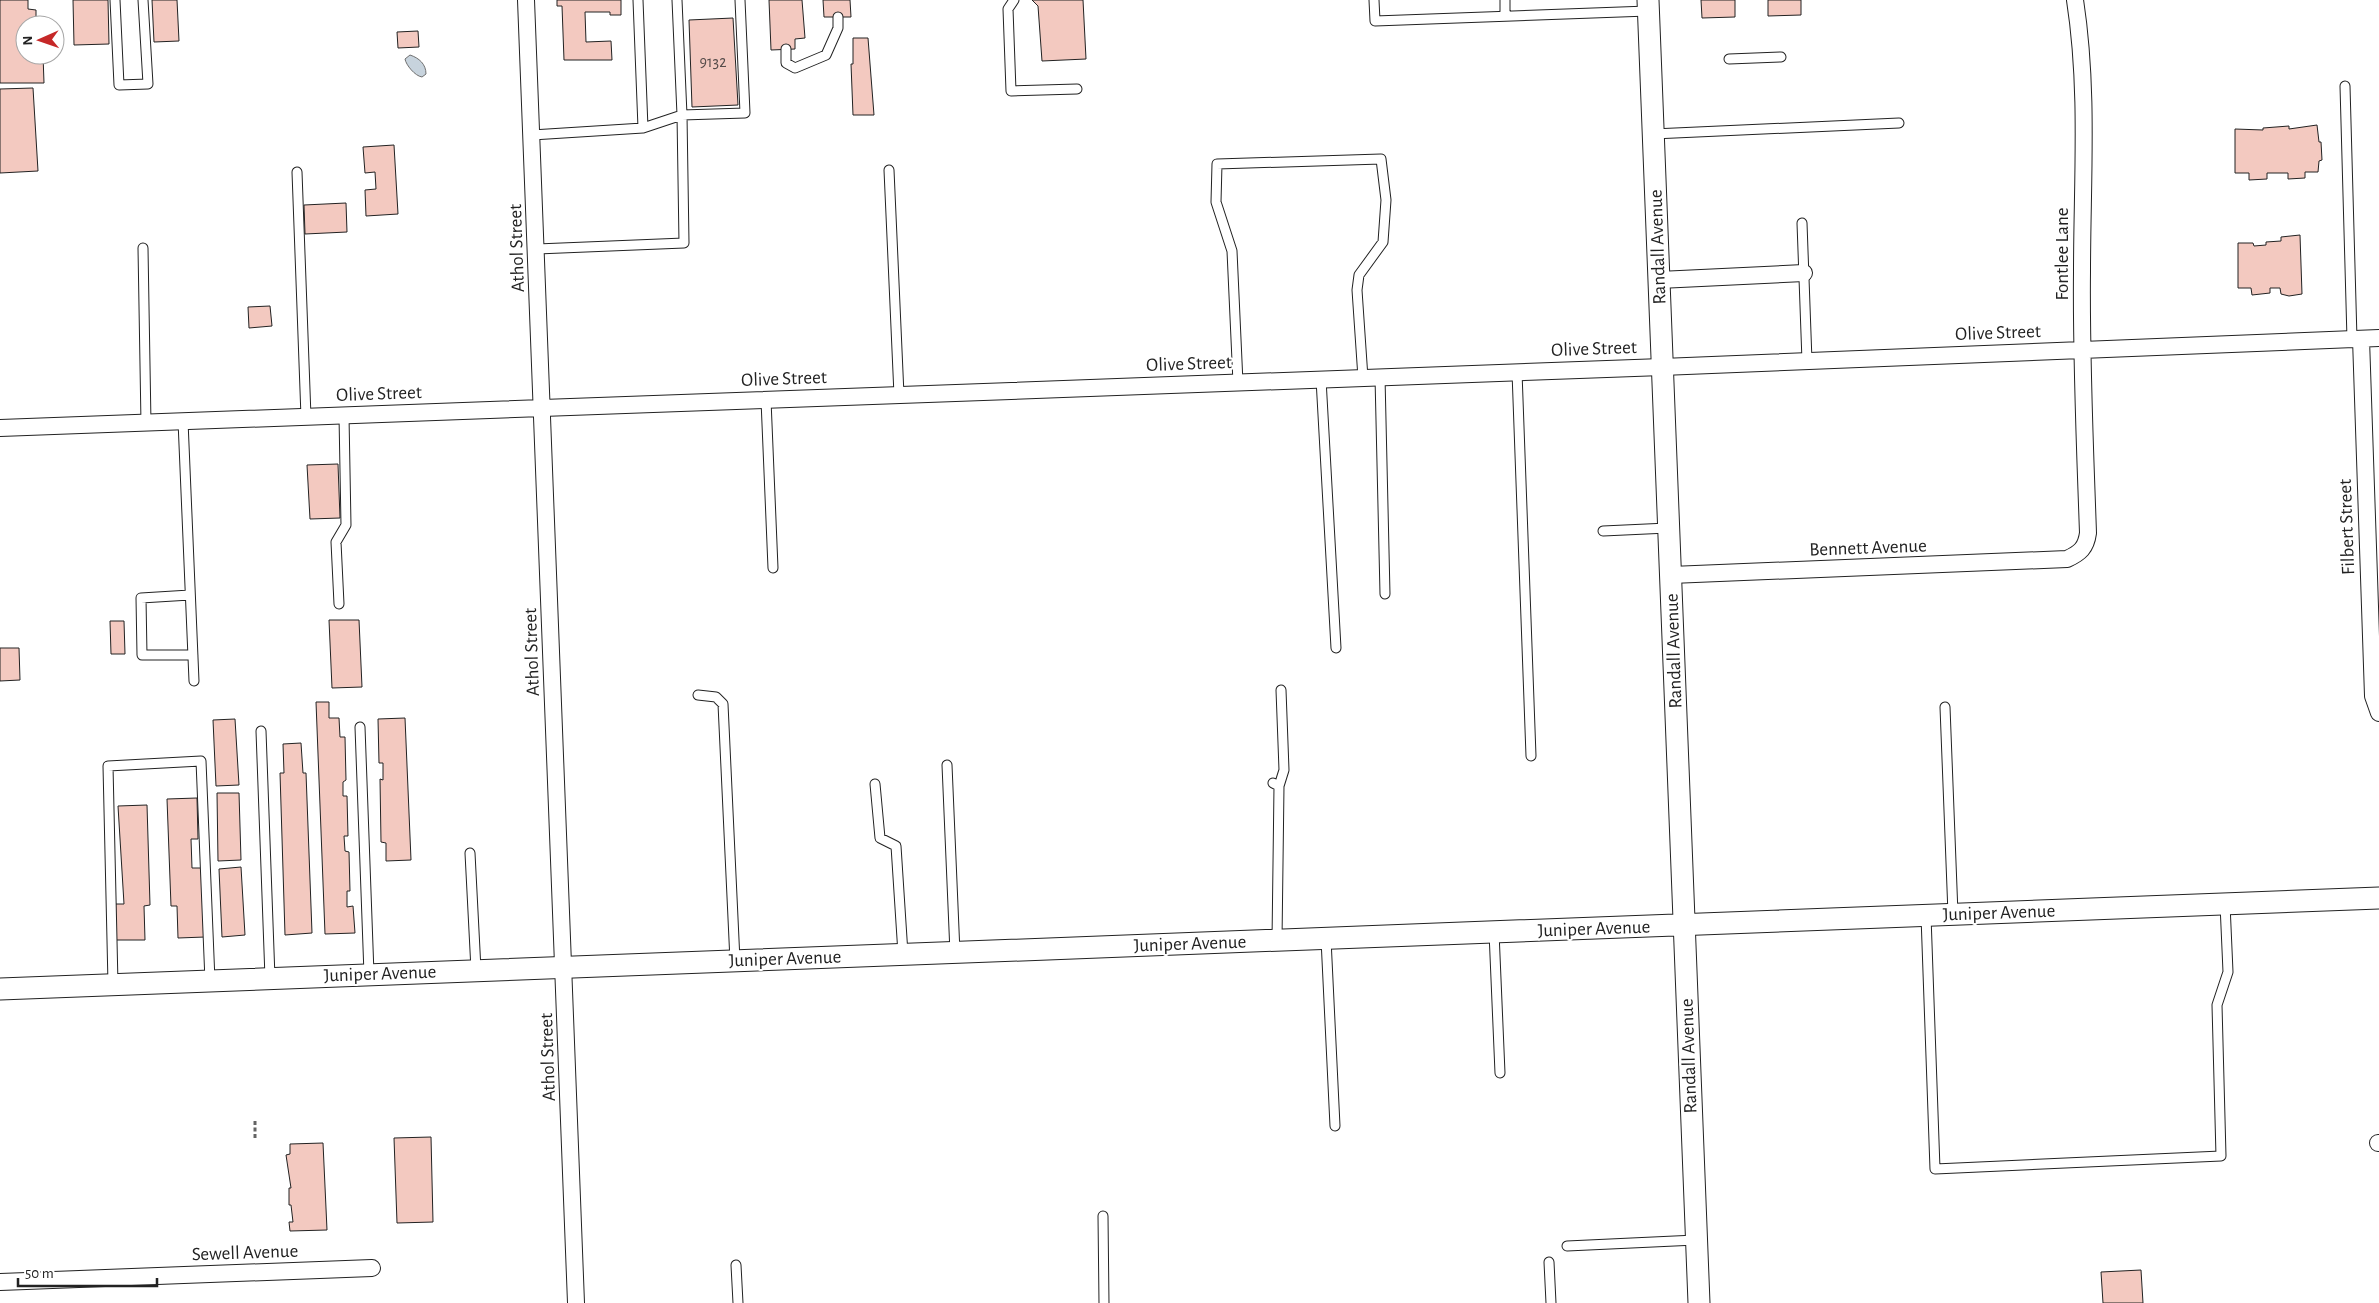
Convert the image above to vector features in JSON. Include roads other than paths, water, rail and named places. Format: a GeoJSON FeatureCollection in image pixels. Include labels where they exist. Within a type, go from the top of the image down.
{"type":"FeatureCollection","features":[{"type":"Feature","properties":{"kind":"street","name":"Athol Street"},"geometry":{"type":"LineString","coordinates":[[526,0],[576,1303]]}},
{"type":"Feature","properties":{"kind":"street","name":"Fontlee Lane"},"geometry":{"type":"LineString","coordinates":[[2067,559],[2082,550],[2088,533],[2082,350],[2083,80],[2081,38],[2076,0]]}},
{"type":"Feature","properties":{"kind":"street","name":"Randall Avenue"},"geometry":{"type":"LineString","coordinates":[[1648,5],[1699,1303]]}},
{"type":"Feature","properties":{"kind":"street"},"geometry":{"type":"LineString","coordinates":[[1659,280],[1804,273]]}},
{"type":"Feature","properties":{"kind":"street","name":"Olive Street"},"geometry":{"type":"LineString","coordinates":[[0,428],[1321,380],[2379,338]]}},
{"type":"Feature","properties":{"kind":"street","name":"Filbert Street"},"geometry":{"type":"LineString","coordinates":[[2356,339],[2373,696],[2379,713]]}},
{"type":"Feature","properties":{"kind":"street","name":"Bennett Avenue"},"geometry":{"type":"LineString","coordinates":[[1671,575],[2067,559]]}},
{"type":"Feature","properties":{"kind":"street","name":"Juniper Avenue"},"geometry":{"type":"LineString","coordinates":[[0,989],[2379,898]]}},
{"type":"Feature","properties":{"kind":"street","name":"Sewell Avenue"},"geometry":{"type":"LineString","coordinates":[[0,1282],[372,1268]]}},
{"type":"Feature","properties":{"kind":"lane"},"geometry":{"type":"LineString","coordinates":[[115,0],[119,85],[148,84],[143,0]]}},
{"type":"Feature","properties":{"kind":"lane"},"geometry":{"type":"LineString","coordinates":[[638,0],[643,128]]}},
{"type":"Feature","properties":{"kind":"lane"},"geometry":{"type":"LineString","coordinates":[[537,249],[684,242],[682,115],[677,0]]}},
{"type":"Feature","properties":{"kind":"lane"},"geometry":{"type":"LineString","coordinates":[[532,135],[643,128],[682,115],[745,113],[740,0]]}},
{"type":"Feature","properties":{"kind":"lane"},"geometry":{"type":"LineString","coordinates":[[1014,0],[1008,9],[1011,91],[1077,89]]}},
{"type":"Feature","properties":{"kind":"lane"},"geometry":{"type":"LineString","coordinates":[[1374,0],[1375,21],[1506,16],[1648,5]]}},
{"type":"Feature","properties":{"kind":"lane"},"geometry":{"type":"LineString","coordinates":[[1505,0],[1506,16]]}},
{"type":"Feature","properties":{"kind":"lane"},"geometry":{"type":"LineString","coordinates":[[786,49],[786,63],[795,68],[826,55],[838,28],[838,17]]}},
{"type":"Feature","properties":{"kind":"lane"},"geometry":{"type":"LineString","coordinates":[[1729,59],[1781,57]]}},
{"type":"Feature","properties":{"kind":"lane"},"geometry":{"type":"LineString","coordinates":[[2345,86],[2351,306],[2356,339]]}},
{"type":"Feature","properties":{"kind":"lane"},"geometry":{"type":"LineString","coordinates":[[1653,134],[1899,123]]}},
{"type":"Feature","properties":{"kind":"lane"},"geometry":{"type":"LineString","coordinates":[[1238,383],[1232,251],[1216,202],[1217,164],[1381,159],[1386,200],[1383,242],[1359,275],[1357,290],[1363,378]]}},
{"type":"Feature","properties":{"kind":"lane"},"geometry":{"type":"LineString","coordinates":[[889,170],[899,395]]}},
{"type":"Feature","properties":{"kind":"lane"},"geometry":{"type":"LineString","coordinates":[[297,172],[306,417]]}},
{"type":"Feature","properties":{"kind":"lane"},"geometry":{"type":"LineString","coordinates":[[1802,223],[1807,361]]}},
{"type":"Feature","properties":{"kind":"lane"},"geometry":{"type":"LineString","coordinates":[[143,248],[146,423]]}},
{"type":"Feature","properties":{"kind":"lane"},"geometry":{"type":"LineString","coordinates":[[1517,372],[1531,756]]}},
{"type":"Feature","properties":{"kind":"lane"},"geometry":{"type":"LineString","coordinates":[[1380,377],[1385,594]]}},
{"type":"Feature","properties":{"kind":"lane"},"geometry":{"type":"LineString","coordinates":[[1321,380],[1336,648]]}},
{"type":"Feature","properties":{"kind":"lane"},"geometry":{"type":"LineString","coordinates":[[766,400],[773,568]]}},
{"type":"Feature","properties":{"kind":"lane"},"geometry":{"type":"LineString","coordinates":[[338,604],[336,542],[346,525],[344,416]]}},
{"type":"Feature","properties":{"kind":"lane"},"geometry":{"type":"LineString","coordinates":[[184,422],[194,681]]}},
{"type":"Feature","properties":{"kind":"lane"},"geometry":{"type":"LineString","coordinates":[[1603,530],[1669,528]]}},
{"type":"Feature","properties":{"kind":"lane"},"geometry":{"type":"LineString","coordinates":[[190,595],[140,598],[142,655],[193,655]]}},
{"type":"Feature","properties":{"kind":"lane"},"geometry":{"type":"LineString","coordinates":[[1277,941],[1276,785],[1284,770],[1281,690]]}},
{"type":"Feature","properties":{"kind":"lane"},"geometry":{"type":"LineString","coordinates":[[698,695],[716,696],[723,704],[735,961]]}},
{"type":"Feature","properties":{"kind":"lane"},"geometry":{"type":"LineString","coordinates":[[1945,707],[1953,915]]}},
{"type":"Feature","properties":{"kind":"lane"},"geometry":{"type":"LineString","coordinates":[[360,728],[369,975]]}},
{"type":"Feature","properties":{"kind":"lane"},"geometry":{"type":"LineString","coordinates":[[261,731],[270,978]]}},
{"type":"Feature","properties":{"kind":"lane"},"geometry":{"type":"LineString","coordinates":[[113,984],[108,766],[200,761],[210,981]]}},
{"type":"Feature","properties":{"kind":"lane"},"geometry":{"type":"LineString","coordinates":[[947,765],[955,953]]}},
{"type":"Feature","properties":{"kind":"lane"},"geometry":{"type":"LineString","coordinates":[[876,784],[880,838],[896,846],[903,955]]}},
{"type":"Feature","properties":{"kind":"lane"},"geometry":{"type":"LineString","coordinates":[[470,853],[476,971]]}},
{"type":"Feature","properties":{"kind":"lane"},"geometry":{"type":"LineString","coordinates":[[1926,916],[1935,1169],[2221,1156],[2217,1005],[2228,972],[2225,904]]}},
{"type":"Feature","properties":{"kind":"lane"},"geometry":{"type":"LineString","coordinates":[[1494,932],[1500,1074]]}},
{"type":"Feature","properties":{"kind":"lane"},"geometry":{"type":"LineString","coordinates":[[1326,939],[1335,1126]]}},
{"type":"Feature","properties":{"kind":"lane"},"geometry":{"type":"LineString","coordinates":[[1103,1216],[1104,1303]]}},
{"type":"Feature","properties":{"kind":"lane"},"geometry":{"type":"LineString","coordinates":[[1567,1246],[1697,1240]]}},
{"type":"Feature","properties":{"kind":"lane"},"geometry":{"type":"LineString","coordinates":[[1549,1262],[1551,1303]]}},
{"type":"Feature","properties":{"kind":"lane"},"geometry":{"type":"LineString","coordinates":[[736,1265],[738,1303]]}}]}
